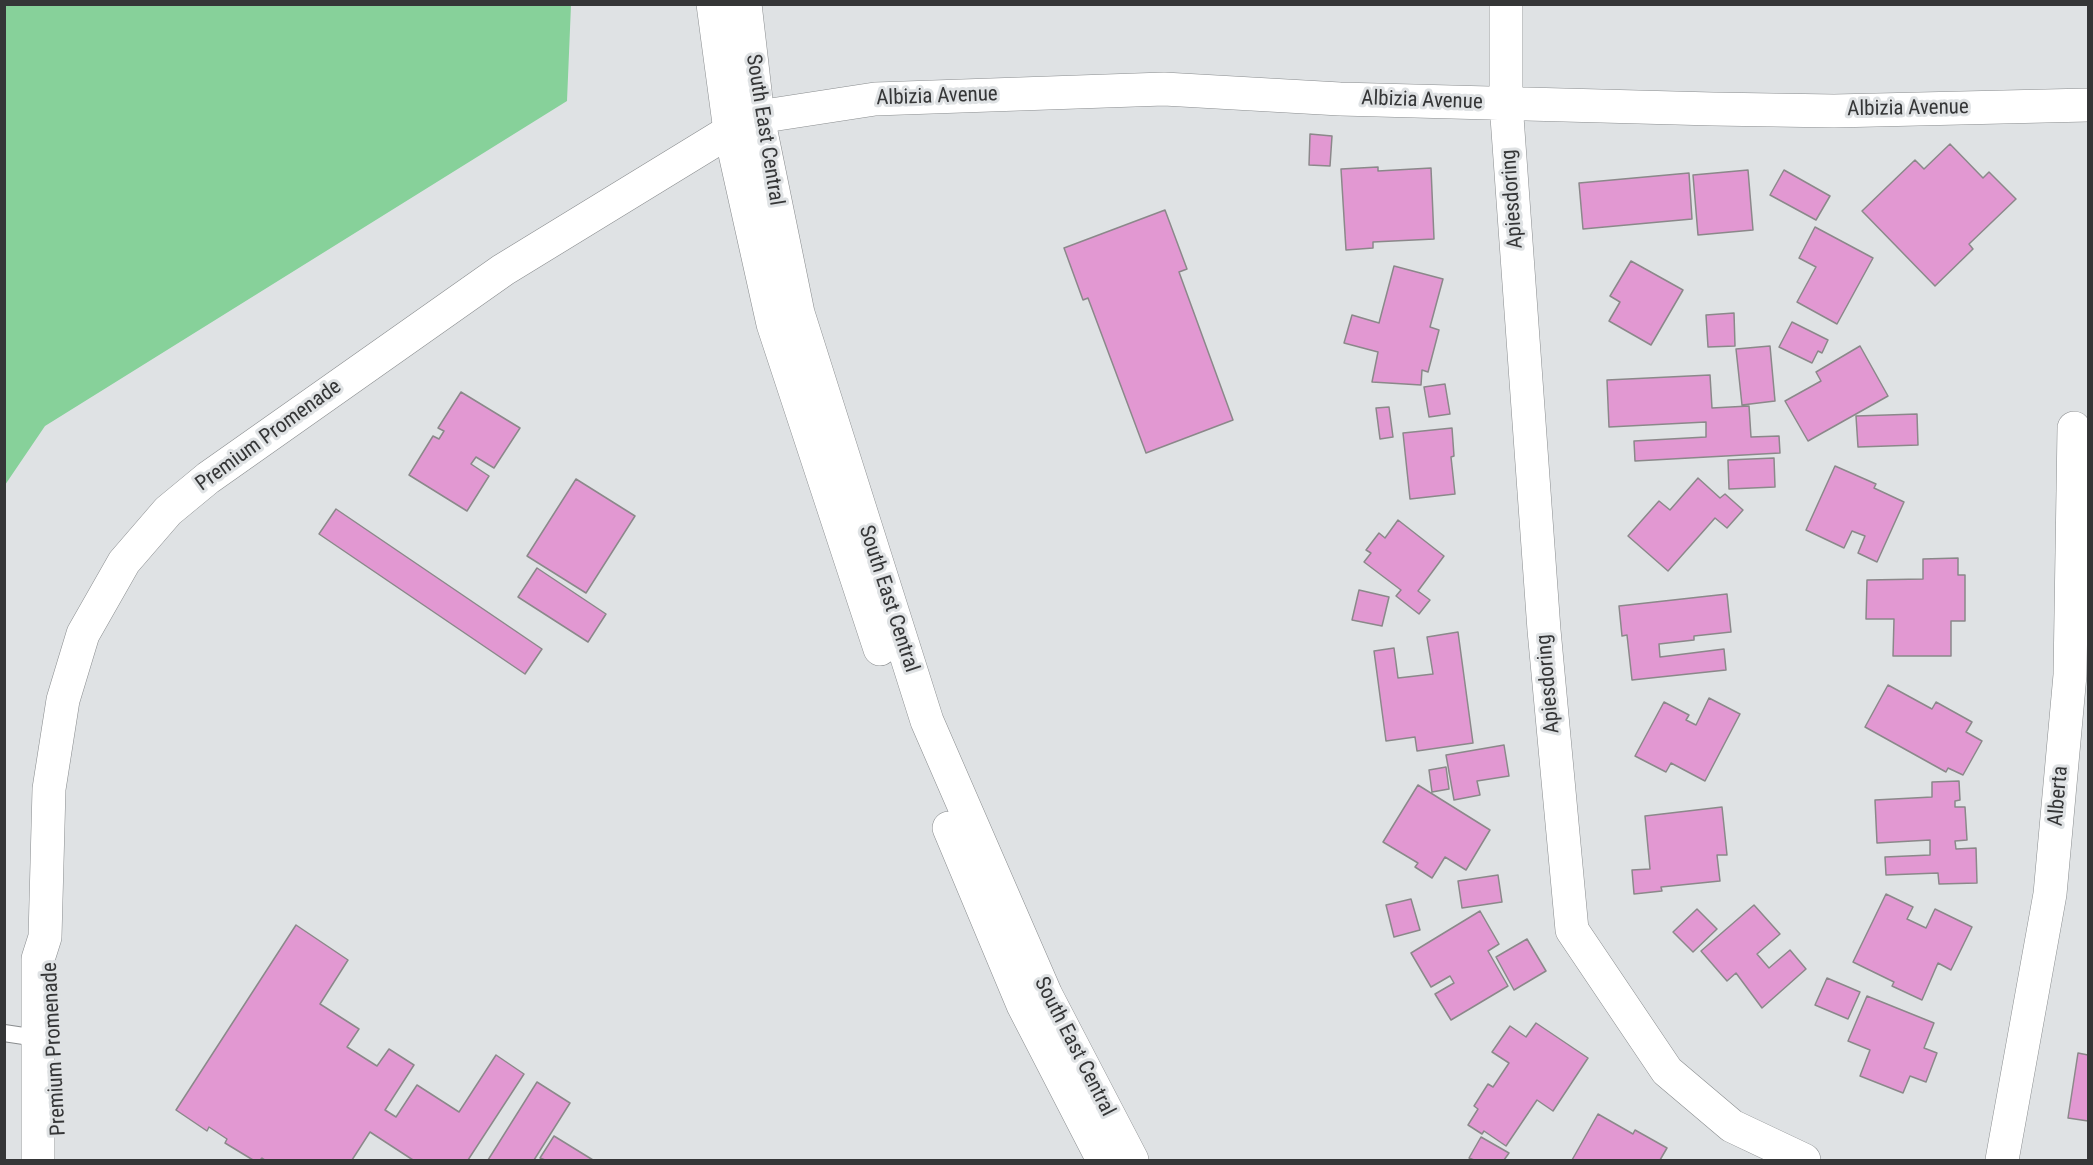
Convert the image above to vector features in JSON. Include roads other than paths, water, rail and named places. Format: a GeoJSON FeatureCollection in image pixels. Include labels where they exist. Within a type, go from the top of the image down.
{"type":"FeatureCollection","features":[{"type":"Feature","properties":{"kind":"street","name":"South East Central"},"geometry":{"type":"LineString","coordinates":[[713,4],[744,124],[798,313],[927,721],[1046,995],[1132,1161]]}},
{"type":"Feature","properties":{"kind":"street","name":"South East Central"},"geometry":{"type":"LineString","coordinates":[[745,4],[744,124],[773,324],[908,732],[1023,1005],[1103,1161]]}},
{"type":"Feature","properties":{"kind":"street","name":"Apiesdoring"},"geometry":{"type":"LineString","coordinates":[[1506,4],[1506,103],[1544,630],[1572,930],[1667,1071],[1732,1126],[1804,1161]]}},
{"type":"Feature","properties":{"kind":"street","name":"Albizia Avenue"},"geometry":{"type":"LineString","coordinates":[[744,124],[875,99],[1164,89],[1340,99],[1834,111],[2088,105]]}},
{"type":"Feature","properties":{"kind":"street","name":"Premium Promenade"},"geometry":{"type":"LineString","coordinates":[[38,1161],[38,959],[45,937],[49,789],[63,700],[83,634],[124,562],[168,512],[208,478],[503,270],[744,124]]}},
{"type":"Feature","properties":{"kind":"street","name":"Alberta"},"geometry":{"type":"LineString","coordinates":[[2002,1161],[2050,894],[2070,675],[2074,428]]}},
{"type":"Feature","properties":{"kind":"street","name":"Premium Promenade"},"geometry":{"type":"LineString","coordinates":[[45,937],[52,958],[61,1161]]}},
{"type":"Feature","properties":{"kind":"lane"},"geometry":{"type":"LineString","coordinates":[[4,1034],[37,1038]]}}]}
